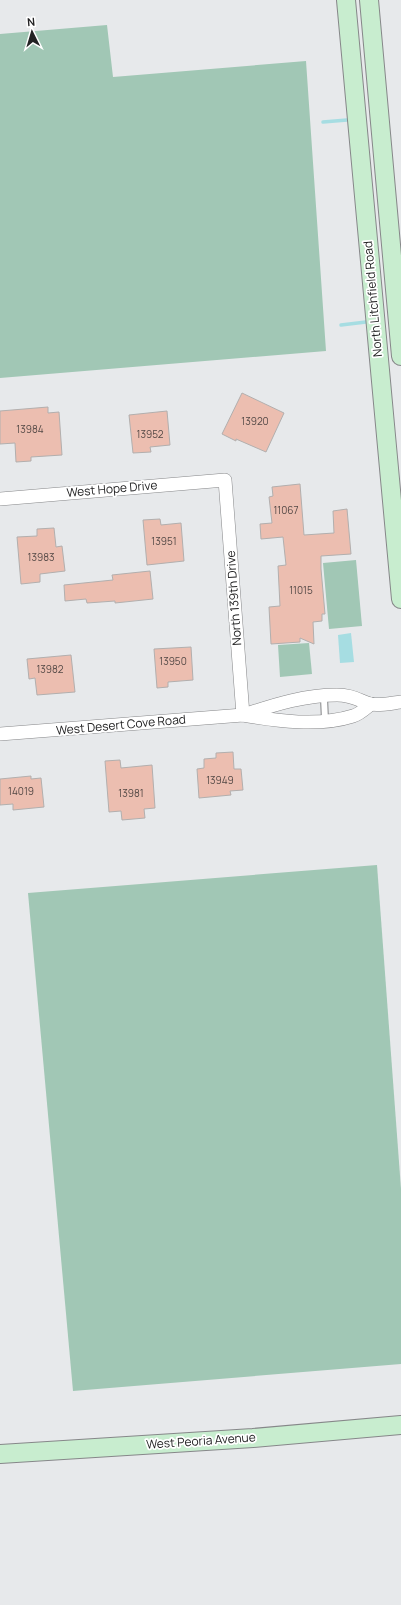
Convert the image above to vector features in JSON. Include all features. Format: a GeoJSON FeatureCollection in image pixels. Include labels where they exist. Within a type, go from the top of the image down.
{"type":"FeatureCollection","features":[{"type":"Feature","properties":{"kind":"main road","name":"North Litchfield Road"},"geometry":{"type":"LineString","coordinates":[[346,0],[401,598]]}},
{"type":"Feature","properties":{"kind":"main road","name":"North Litchfield Road"},"geometry":{"type":"LineString","coordinates":[[369,0],[398,299],[401,356]]}},
{"type":"Feature","properties":{"kind":"main road"},"geometry":{"type":"LineString","coordinates":[[359,146],[370,165],[382,281],[389,294],[398,299]]}},
{"type":"Feature","properties":{"kind":"main road","name":"West Peoria Avenue"},"geometry":{"type":"LineString","coordinates":[[0,1454],[253,1438],[401,1425]]}},
{"type":"Feature","properties":{"kind":"street","name":"West Hope Drive"},"geometry":{"type":"LineString","coordinates":[[0,498],[225,480]]}},
{"type":"Feature","properties":{"kind":"street","name":"North 139th Drive"},"geometry":{"type":"LineString","coordinates":[[225,480],[243,715]]}},
{"type":"Feature","properties":{"kind":"street","name":"West Desert Cove Road"},"geometry":{"type":"LineString","coordinates":[[243,715],[279,703],[324,696],[338,695],[356,697],[371,704],[401,702]]}},
{"type":"Feature","properties":{"kind":"street","name":"West Desert Cove Road"},"geometry":{"type":"LineString","coordinates":[[0,734],[243,715],[279,721],[325,721],[355,716],[371,704]]}},
{"type":"Feature","properties":{"kind":"lane"},"geometry":{"type":"LineString","coordinates":[[324,696],[325,721]]}},
{"type":"Feature","properties":{"kind":"green space"},"geometry":{"type":"Polygon","coordinates":[[[107,25],[113,77],[306,61],[326,351],[0,378],[0,34],[107,25]]]}},
{"type":"Feature","properties":{"kind":"green space"},"geometry":{"type":"Polygon","coordinates":[[[356,560],[362,626],[329,629],[323,563],[356,560]]]}},
{"type":"Feature","properties":{"kind":"green space"},"geometry":{"type":"Polygon","coordinates":[[[309,643],[312,674],[280,677],[278,645],[309,643]]]}},
{"type":"Feature","properties":{"kind":"green space"},"geometry":{"type":"Polygon","coordinates":[[[377,865],[401,1189],[401,1364],[73,1391],[28,893],[377,865]]]}},
{"type":"Feature","properties":{"kind":"water"},"geometry":{"type":"Polygon","coordinates":[[[351,633],[354,662],[340,663],[338,635],[351,633]]]}},
{"type":"Feature","properties":{"kind":"building"},"geometry":{"type":"Polygon","coordinates":[[[242,393],[284,413],[266,452],[222,434],[242,393]]]}},
{"type":"Feature","properties":{"kind":"building"},"geometry":{"type":"Polygon","coordinates":[[[48,407],[48,413],[59,412],[62,455],[31,457],[31,461],[16,462],[15,443],[0,444],[0,411],[48,407]]]}},
{"type":"Feature","properties":{"kind":"building"},"geometry":{"type":"Polygon","coordinates":[[[167,411],[170,445],[150,447],[151,452],[133,453],[129,415],[167,411]]]}},
{"type":"Feature","properties":{"kind":"building"},"geometry":{"type":"Polygon","coordinates":[[[300,484],[304,535],[334,533],[333,511],[347,509],[351,554],[321,556],[325,614],[322,614],[322,621],[313,622],[314,644],[300,638],[300,642],[271,644],[269,607],[280,606],[278,566],[286,565],[283,537],[261,539],[260,524],[272,523],[269,497],[273,496],[272,487],[300,484]]]}},
{"type":"Feature","properties":{"kind":"building"},"geometry":{"type":"Polygon","coordinates":[[[160,519],[161,525],[181,523],[184,561],[147,565],[143,520],[160,519]]]}},
{"type":"Feature","properties":{"kind":"building"},"geometry":{"type":"Polygon","coordinates":[[[54,528],[56,547],[62,546],[65,571],[40,574],[40,582],[21,584],[17,537],[37,536],[37,529],[54,528]]]}},
{"type":"Feature","properties":{"kind":"building"},"geometry":{"type":"Polygon","coordinates":[[[150,571],[153,599],[115,603],[115,601],[87,603],[86,599],[65,601],[64,585],[113,580],[112,575],[150,571]]]}},
{"type":"Feature","properties":{"kind":"building"},"geometry":{"type":"Polygon","coordinates":[[[191,647],[193,680],[168,682],[168,687],[157,688],[154,649],[191,647]]]}},
{"type":"Feature","properties":{"kind":"building"},"geometry":{"type":"Polygon","coordinates":[[[71,655],[75,692],[37,695],[35,678],[29,679],[27,659],[71,655]]]}},
{"type":"Feature","properties":{"kind":"building"},"geometry":{"type":"Polygon","coordinates":[[[233,752],[234,769],[241,769],[243,790],[230,791],[231,795],[199,798],[197,769],[204,768],[204,759],[216,758],[216,753],[233,752]]]}},
{"type":"Feature","properties":{"kind":"building"},"geometry":{"type":"Polygon","coordinates":[[[120,760],[121,768],[152,765],[155,808],[144,809],[145,818],[122,820],[121,811],[109,812],[105,761],[120,760]]]}},
{"type":"Feature","properties":{"kind":"building"},"geometry":{"type":"Polygon","coordinates":[[[31,776],[31,779],[41,778],[44,807],[13,810],[13,804],[0,805],[0,779],[31,776]]]}},
{"type":"Feature","properties":{"kind":"waterway"},"geometry":{"type":"LineString","coordinates":[[323,122],[347,120]]}},
{"type":"Feature","properties":{"kind":"waterway"},"geometry":{"type":"LineString","coordinates":[[341,325],[366,322]]}}]}
